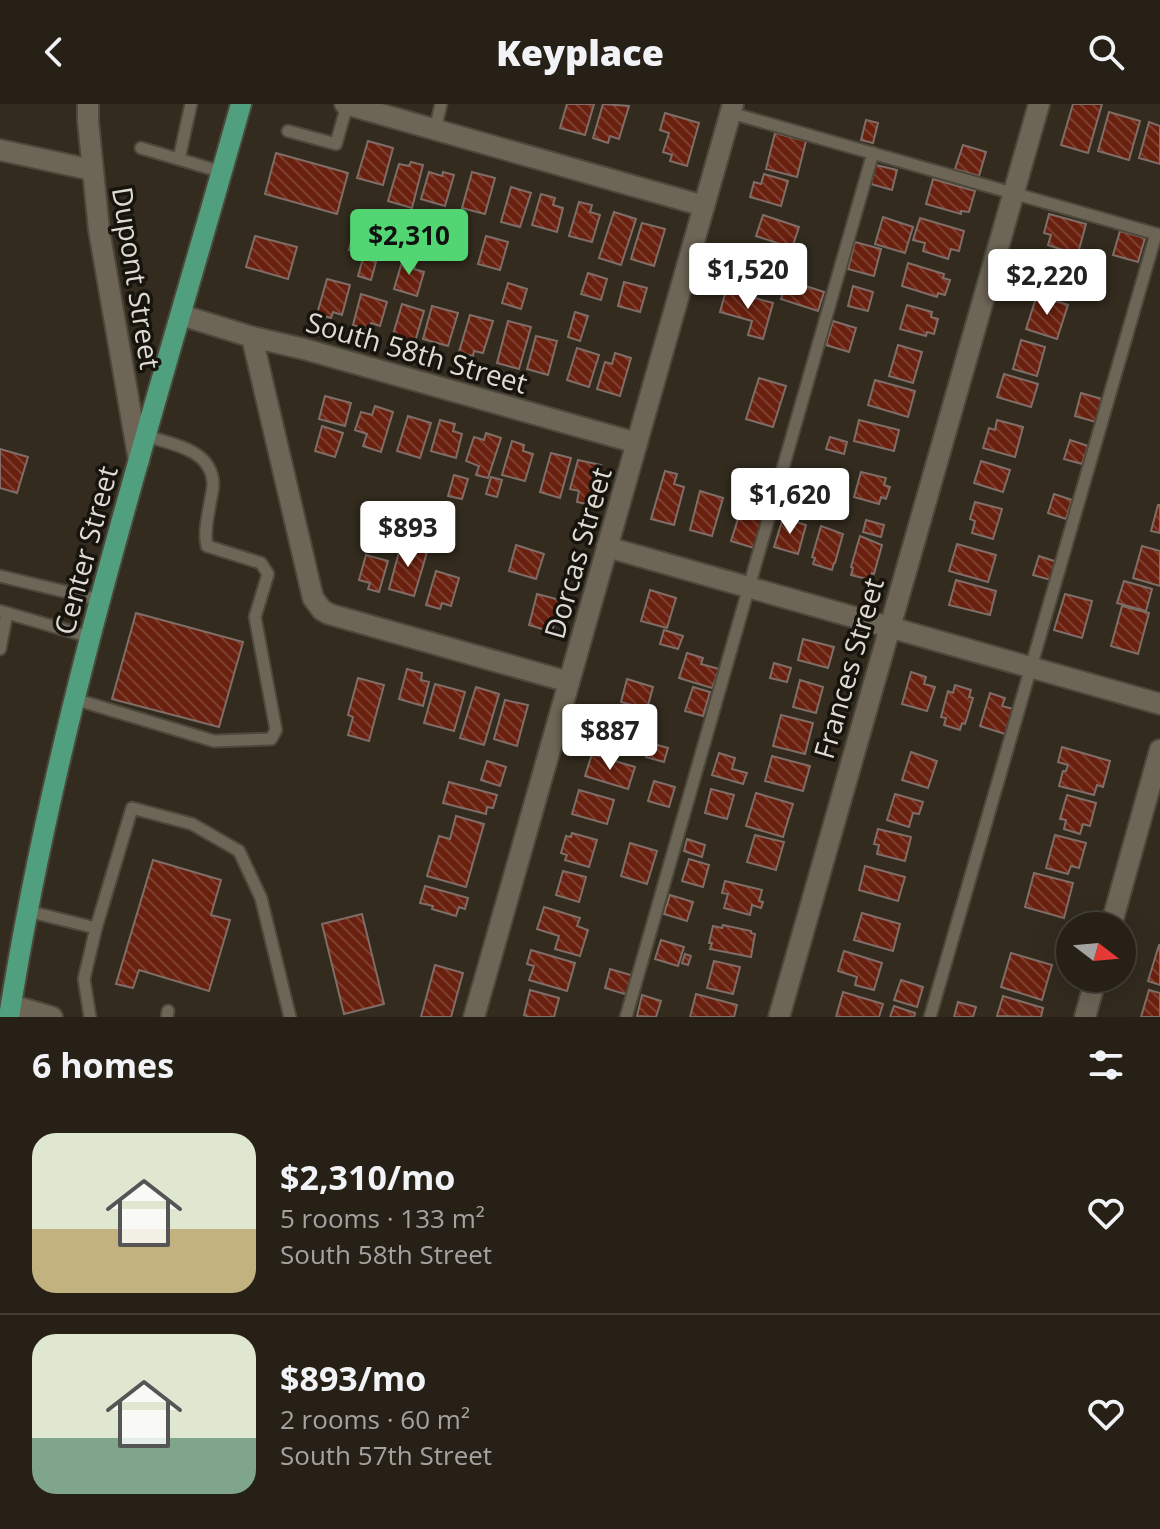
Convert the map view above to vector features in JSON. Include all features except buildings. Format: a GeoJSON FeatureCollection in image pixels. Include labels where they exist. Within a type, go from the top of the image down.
{"type":"FeatureCollection","features":[{"type":"Feature","properties":{"kind":"main road","name":"Center Street"},"geometry":{"type":"LineString","coordinates":[[10,1011],[45,822],[74,699],[241,104]]}},
{"type":"Feature","properties":{"kind":"street","name":"Dupont Street"},"geometry":{"type":"LineString","coordinates":[[88,104],[99,230],[139,461]]}},
{"type":"Feature","properties":{"kind":"street"},"geometry":{"type":"LineString","coordinates":[[346,104],[704,206]]}},
{"type":"Feature","properties":{"kind":"street","name":"Frances Street"},"geometry":{"type":"LineString","coordinates":[[779,1017],[1039,104]]}},
{"type":"Feature","properties":{"kind":"street","name":"Dorcas Street"},"geometry":{"type":"LineString","coordinates":[[474,1017],[732,108]]}},
{"type":"Feature","properties":{"kind":"street"},"geometry":{"type":"LineString","coordinates":[[0,150],[92,170]]}},
{"type":"Feature","properties":{"kind":"street","name":"South 58th Street"},"geometry":{"type":"LineString","coordinates":[[181,315],[637,443]]}},
{"type":"Feature","properties":{"kind":"street"},"geometry":{"type":"LineString","coordinates":[[252,337],[313,598],[318,606],[329,614],[569,682]]}},
{"type":"Feature","properties":{"kind":"street"},"geometry":{"type":"LineString","coordinates":[[607,547],[1160,704]]}},
{"type":"Feature","properties":{"kind":"street"},"geometry":{"type":"LineString","coordinates":[[1115,912],[1160,750]]}},
{"type":"Feature","properties":{"kind":"street"},"geometry":{"type":"LineString","coordinates":[[1139,825],[1160,831]]}},
{"type":"Feature","properties":{"kind":"street"},"geometry":{"type":"LineString","coordinates":[[1085,1017],[1092,992]]}},
{"type":"Feature","properties":{"kind":"street"},"geometry":{"type":"LineString","coordinates":[[10,1011],[52,1017]]}},
{"type":"Feature","properties":{"kind":"lane"},"geometry":{"type":"LineString","coordinates":[[179,159],[191,104]]}},
{"type":"Feature","properties":{"kind":"lane"},"geometry":{"type":"LineString","coordinates":[[288,131],[336,144],[346,104]]}},
{"type":"Feature","properties":{"kind":"lane"},"geometry":{"type":"LineString","coordinates":[[435,130],[441,104]]}},
{"type":"Feature","properties":{"kind":"lane"},"geometry":{"type":"LineString","coordinates":[[732,108],[873,153],[1158,234],[930,1017]]}},
{"type":"Feature","properties":{"kind":"lane"},"geometry":{"type":"LineString","coordinates":[[141,148],[222,172]]}},
{"type":"Feature","properties":{"kind":"lane"},"geometry":{"type":"LineString","coordinates":[[626,1017],[873,153]]}},
{"type":"Feature","properties":{"kind":"lane"},"geometry":{"type":"LineString","coordinates":[[74,699],[214,741],[271,739],[276,730],[255,617],[268,574],[261,563],[207,546],[207,520],[213,484],[203,459],[192,451],[146,436]]}},
{"type":"Feature","properties":{"kind":"lane"},"geometry":{"type":"LineString","coordinates":[[0,576],[100,600]]}},
{"type":"Feature","properties":{"kind":"lane"},"geometry":{"type":"LineString","coordinates":[[0,649],[4,612],[90,637]]}},
{"type":"Feature","properties":{"kind":"lane"},"geometry":{"type":"LineString","coordinates":[[90,1017],[84,979],[132,808],[192,824],[239,851],[261,898],[290,1017]]}},
{"type":"Feature","properties":{"kind":"lane"},"geometry":{"type":"LineString","coordinates":[[27,911],[96,928]]}}]}
